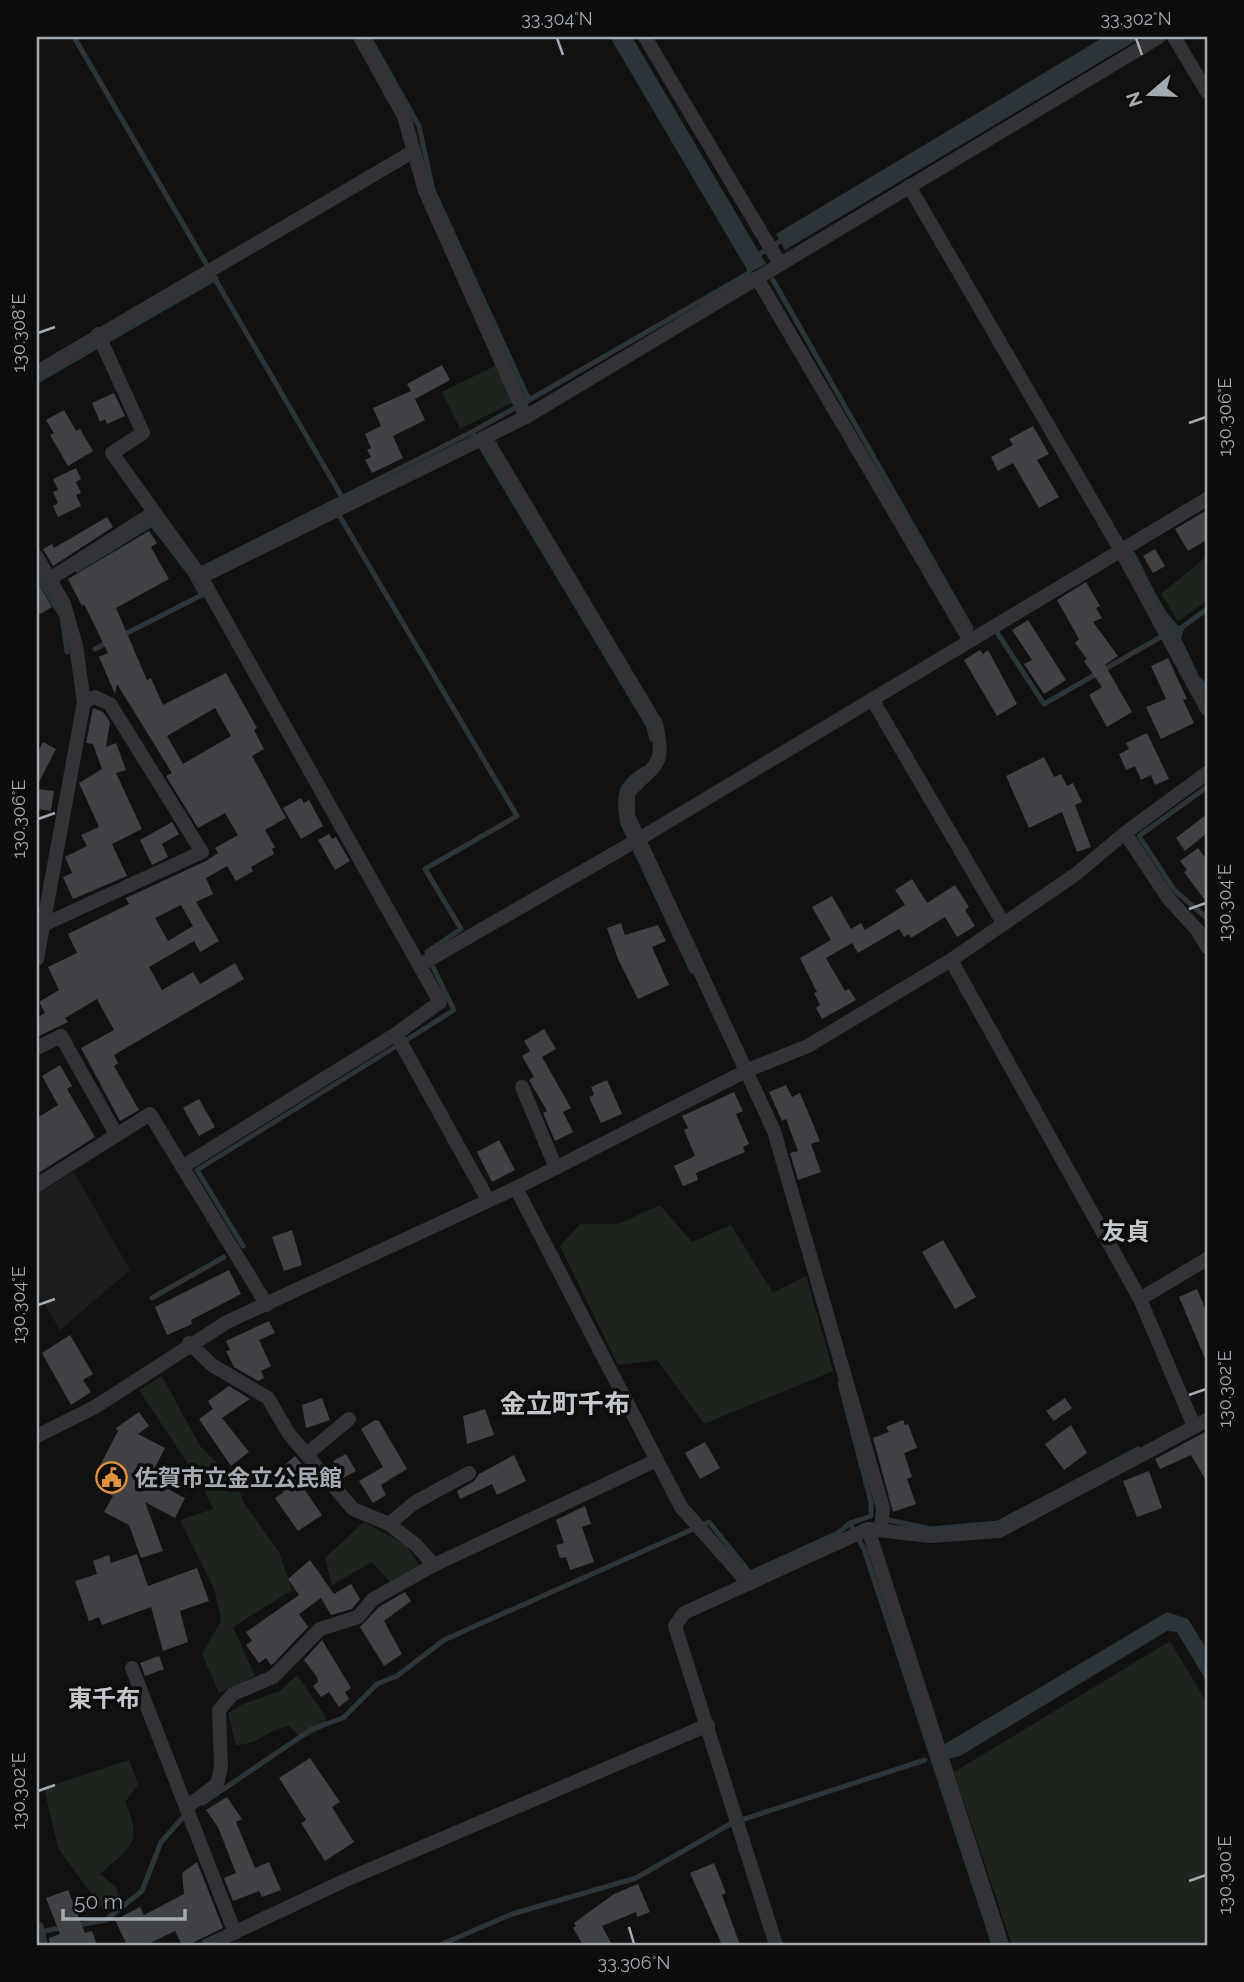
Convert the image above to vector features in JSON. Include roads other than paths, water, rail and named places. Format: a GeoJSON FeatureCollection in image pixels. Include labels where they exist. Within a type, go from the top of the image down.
{"type":"FeatureCollection","features":[{"type":"Feature","properties":{"kind":"street"},"geometry":{"type":"LineString","coordinates":[[360,37],[404,116],[425,191],[523,410]]}},
{"type":"Feature","properties":{"kind":"street"},"geometry":{"type":"LineString","coordinates":[[645,37],[773,252]]}},
{"type":"Feature","properties":{"kind":"street"},"geometry":{"type":"LineString","coordinates":[[197,571],[485,437],[523,410],[757,278],[773,252],[909,186],[1160,37]]}},
{"type":"Feature","properties":{"kind":"street"},"geometry":{"type":"LineString","coordinates":[[1174,37],[1207,92]]}},
{"type":"Feature","properties":{"kind":"street"},"geometry":{"type":"LineString","coordinates":[[37,372],[414,151]]}},
{"type":"Feature","properties":{"kind":"street"},"geometry":{"type":"LineString","coordinates":[[909,186],[1120,549],[1207,709]]}},
{"type":"Feature","properties":{"kind":"street"},"geometry":{"type":"LineString","coordinates":[[757,278],[969,639]]}},
{"type":"Feature","properties":{"kind":"street"},"geometry":{"type":"LineString","coordinates":[[98,334],[143,433],[112,453],[197,571],[440,1002],[396,1034],[182,1167]]}},
{"type":"Feature","properties":{"kind":"street"},"geometry":{"type":"LineString","coordinates":[[485,437],[656,724],[662,748],[653,771],[628,793],[628,816],[774,1131],[883,1508],[871,1545],[1002,1945]]}},
{"type":"Feature","properties":{"kind":"street"},"geometry":{"type":"LineString","coordinates":[[420,965],[639,839],[969,639],[1207,499]]}},
{"type":"Feature","properties":{"kind":"street"},"geometry":{"type":"LineString","coordinates":[[50,579],[153,513]]}},
{"type":"Feature","properties":{"kind":"street"},"geometry":{"type":"LineString","coordinates":[[37,959],[84,702],[73,636],[64,604],[38,564]]}},
{"type":"Feature","properties":{"kind":"street"},"geometry":{"type":"LineString","coordinates":[[43,925],[202,852],[110,704],[95,696],[84,702]]}},
{"type":"Feature","properties":{"kind":"street"},"geometry":{"type":"LineString","coordinates":[[872,699],[1003,923]]}},
{"type":"Feature","properties":{"kind":"street"},"geometry":{"type":"LineString","coordinates":[[37,1436],[95,1407],[189,1343],[516,1188],[748,1070],[808,1046],[951,960],[1076,874],[1125,833],[1207,773]]}},
{"type":"Feature","properties":{"kind":"street"},"geometry":{"type":"LineString","coordinates":[[1125,833],[1168,898],[1198,931],[1207,947]]}},
{"type":"Feature","properties":{"kind":"street"},"geometry":{"type":"LineString","coordinates":[[759,1945],[775,1942],[675,1626],[684,1613],[850,1536],[874,1529],[931,1536],[999,1531],[1197,1420],[1140,1299],[951,960]]}},
{"type":"Feature","properties":{"kind":"street"},"geometry":{"type":"LineString","coordinates":[[396,1034],[488,1200]]}},
{"type":"Feature","properties":{"kind":"street"},"geometry":{"type":"LineString","coordinates":[[37,1048],[61,1035],[116,1135]]}},
{"type":"Feature","properties":{"kind":"street"},"geometry":{"type":"LineString","coordinates":[[522,1087],[556,1168]]}},
{"type":"Feature","properties":{"kind":"street"},"geometry":{"type":"LineString","coordinates":[[37,1185],[150,1114],[267,1305]]}},
{"type":"Feature","properties":{"kind":"street"},"geometry":{"type":"LineString","coordinates":[[516,1188],[681,1507],[749,1584]]}},
{"type":"Feature","properties":{"kind":"street"},"geometry":{"type":"LineString","coordinates":[[1140,1299],[1207,1259]]}},
{"type":"Feature","properties":{"kind":"street"},"geometry":{"type":"LineString","coordinates":[[189,1343],[212,1365],[268,1398],[289,1434],[353,1509],[389,1524],[416,1545],[434,1565]]}},
{"type":"Feature","properties":{"kind":"street"},"geometry":{"type":"LineString","coordinates":[[307,1454],[349,1419]]}},
{"type":"Feature","properties":{"kind":"street"},"geometry":{"type":"LineString","coordinates":[[189,1813],[217,1784],[221,1767],[219,1710],[233,1694],[273,1677],[320,1629],[358,1617],[373,1599],[434,1565],[657,1460]]}},
{"type":"Feature","properties":{"kind":"street"},"geometry":{"type":"LineString","coordinates":[[389,1524],[414,1503],[469,1473]]}},
{"type":"Feature","properties":{"kind":"street"},"geometry":{"type":"LineString","coordinates":[[132,1668],[235,1933]]}},
{"type":"Feature","properties":{"kind":"street"},"geometry":{"type":"LineString","coordinates":[[208,1945],[348,1879],[708,1725]]}},
{"type":"Feature","properties":{"kind":"waterway"},"geometry":{"type":"LineString","coordinates":[[74,37],[342,497]]}},
{"type":"Feature","properties":{"kind":"waterway"},"geometry":{"type":"LineString","coordinates":[[369,37],[419,126],[433,190],[529,400],[472,432],[648,725],[652,739]]}},
{"type":"Feature","properties":{"kind":"waterway"},"geometry":{"type":"LineString","coordinates":[[753,258],[784,239]]}},
{"type":"Feature","properties":{"kind":"waterway"},"geometry":{"type":"LineString","coordinates":[[529,400],[749,273],[751,267]]}},
{"type":"Feature","properties":{"kind":"waterway"},"geometry":{"type":"LineString","coordinates":[[37,381],[216,278]]}},
{"type":"Feature","properties":{"kind":"waterway"},"geometry":{"type":"LineString","coordinates":[[773,280],[971,628]]}},
{"type":"Feature","properties":{"kind":"waterway"},"geometry":{"type":"LineString","coordinates":[[197,571],[472,432]]}},
{"type":"Feature","properties":{"kind":"waterway"},"geometry":{"type":"LineString","coordinates":[[339,515],[517,816],[425,869],[461,929],[427,952]]}},
{"type":"Feature","properties":{"kind":"waterway"},"geometry":{"type":"LineString","coordinates":[[77,570],[152,524],[191,575],[202,595],[123,635]]}},
{"type":"Feature","properties":{"kind":"waterway"},"geometry":{"type":"LineString","coordinates":[[39,579],[62,617],[67,652]]}},
{"type":"Feature","properties":{"kind":"waterway"},"geometry":{"type":"LineString","coordinates":[[1177,631],[1207,609]]}},
{"type":"Feature","properties":{"kind":"waterway"},"geometry":{"type":"LineString","coordinates":[[998,634],[1044,704],[1159,638]]}},
{"type":"Feature","properties":{"kind":"waterway"},"geometry":{"type":"LineString","coordinates":[[95,649],[108,642]]}},
{"type":"Feature","properties":{"kind":"waterway"},"geometry":{"type":"LineString","coordinates":[[644,769],[629,780],[622,792],[623,824],[692,971]]}},
{"type":"Feature","properties":{"kind":"waterway"},"geometry":{"type":"LineString","coordinates":[[1207,787],[1139,836],[1175,891],[1207,918]]}},
{"type":"Feature","properties":{"kind":"waterway"},"geometry":{"type":"LineString","coordinates":[[408,1039],[454,1010],[433,967]]}},
{"type":"Feature","properties":{"kind":"waterway"},"geometry":{"type":"LineString","coordinates":[[243,1246],[197,1170],[395,1047]]}},
{"type":"Feature","properties":{"kind":"waterway"},"geometry":{"type":"LineString","coordinates":[[152,1298],[224,1257]]}},
{"type":"Feature","properties":{"kind":"waterway"},"geometry":{"type":"LineString","coordinates":[[840,1383],[871,1502],[871,1516],[850,1523],[864,1549],[994,1945]]}},
{"type":"Feature","properties":{"kind":"waterway"},"geometry":{"type":"LineString","coordinates":[[884,1519],[931,1529],[998,1523],[1138,1449]]}},
{"type":"Feature","properties":{"kind":"waterway"},"geometry":{"type":"LineString","coordinates":[[203,1803],[312,1729],[343,1718],[377,1684],[397,1676],[444,1640],[709,1522],[750,1573],[838,1533],[850,1523]]}},
{"type":"Feature","properties":{"kind":"waterway"},"geometry":{"type":"LineString","coordinates":[[440,1945],[512,1914],[636,1878],[732,1823],[925,1760]]}},
{"type":"Feature","properties":{"kind":"waterway"},"geometry":{"type":"LineString","coordinates":[[78,1925],[106,1920],[142,1891],[161,1842],[186,1814]]}},
{"type":"Feature","properties":{"kind":"waterway"},"geometry":{"type":"LineString","coordinates":[[40,1932],[65,1927]]}},
{"type":"Feature","properties":{"kind":"place","name":"佐賀市立金立公民館"},"geometry":{"type":"Point","coordinates":[112,1477]}},
{"type":"Feature","properties":{"kind":"district","name":"友貞"},"geometry":{"type":"Point","coordinates":[1126,1231]}},
{"type":"Feature","properties":{"kind":"district","name":"金立町千布"},"geometry":{"type":"Point","coordinates":[565,1404]}},
{"type":"Feature","properties":{"kind":"district","name":"東千布"},"geometry":{"type":"Point","coordinates":[104,1698]}}]}
